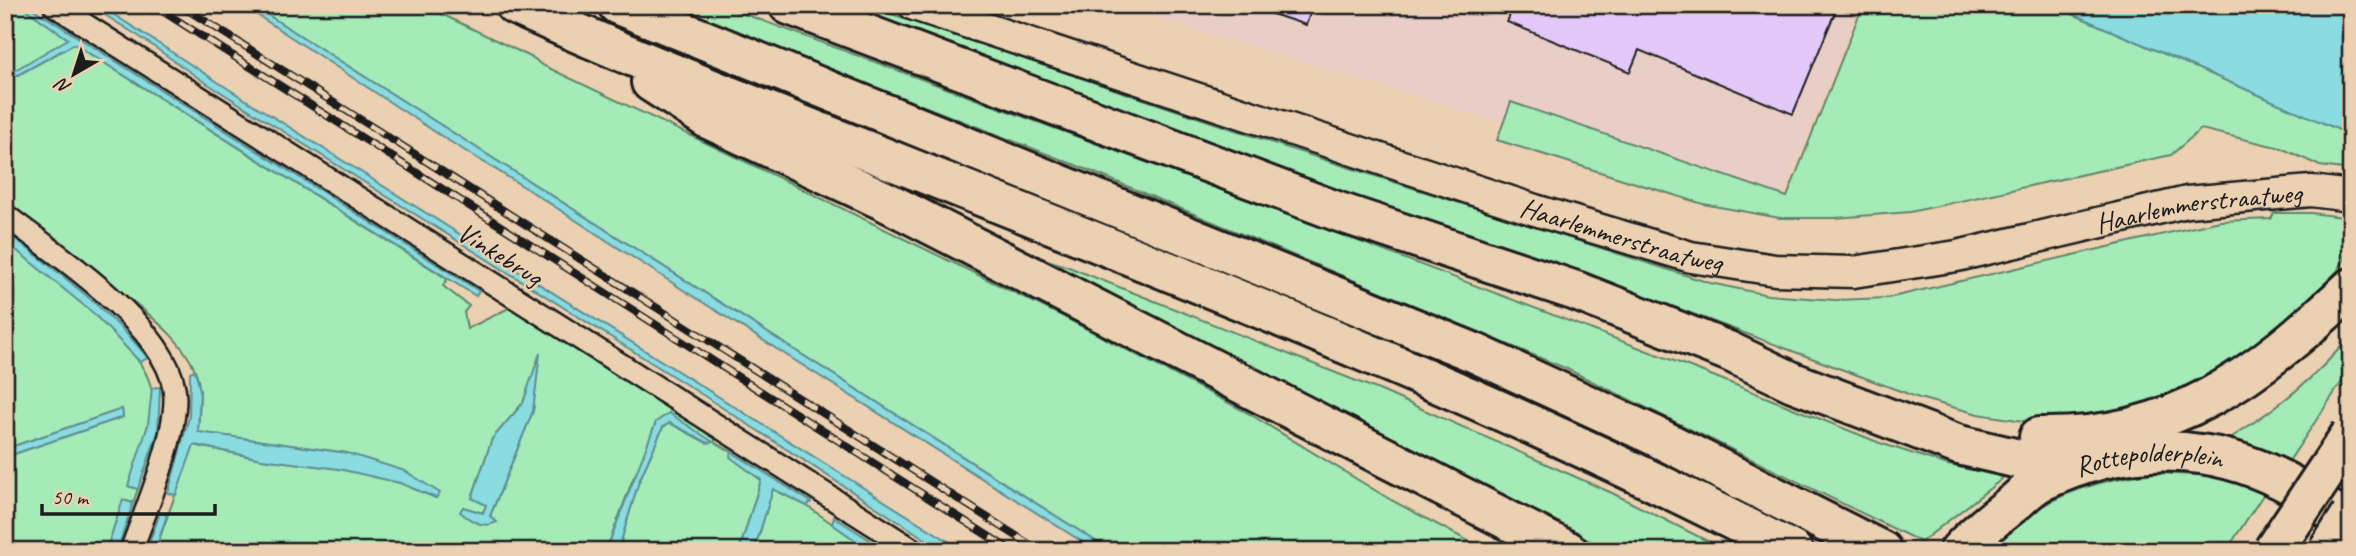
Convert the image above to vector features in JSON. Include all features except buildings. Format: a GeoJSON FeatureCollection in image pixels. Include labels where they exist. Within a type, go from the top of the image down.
{"type":"FeatureCollection","features":[{"type":"Feature","properties":{"kind":"highway"},"geometry":{"type":"LineString","coordinates":[[514,5],[566,29],[1291,321],[1460,392],[1585,448],[1793,551]]}},
{"type":"Feature","properties":{"kind":"highway"},"geometry":{"type":"LineString","coordinates":[[618,5],[1475,353],[1653,435],[1882,551]]}},
{"type":"Feature","properties":{"kind":"highway"},"geometry":{"type":"LineString","coordinates":[[789,5],[1339,212],[1576,291],[1728,351],[1793,382],[1959,445],[2019,459],[2093,461]]}},
{"type":"Feature","properties":{"kind":"highway"},"geometry":{"type":"LineString","coordinates":[[566,29],[708,119],[885,201],[1568,551]]}},
{"type":"Feature","properties":{"kind":"highway"},"geometry":{"type":"LineString","coordinates":[[1904,424],[1961,434],[2066,438],[2142,424],[2198,403],[2233,385],[2285,347],[2351,288]]}},
{"type":"Feature","properties":{"kind":"highway"},"geometry":{"type":"LineString","coordinates":[[2149,450],[2208,425],[2265,392],[2327,336],[2351,305]]}},
{"type":"Feature","properties":{"kind":"highway"},"geometry":{"type":"LineString","coordinates":[[2273,551],[2351,434]]}},
{"type":"Feature","properties":{"kind":"highway","name":"Rottepolderplein"},"geometry":{"type":"LineString","coordinates":[[1959,551],[2038,483],[2093,461],[2149,450],[2206,454],[2251,465],[2329,509],[2351,527]]}},
{"type":"Feature","properties":{"kind":"highway"},"geometry":{"type":"LineString","coordinates":[[2328,551],[2351,515]]}},
{"type":"Feature","properties":{"kind":"main road","name":"Haarlemmerstraatweg"},"geometry":{"type":"LineString","coordinates":[[915,5],[1535,210],[1691,257],[1775,271],[1853,272],[1957,256],[2188,202],[2311,191],[2351,196]]}},
{"type":"Feature","properties":{"kind":"street","name":"Vinkebrug"},"geometry":{"type":"LineString","coordinates":[[54,5],[915,551]]}},
{"type":"Feature","properties":{"kind":"street"},"geometry":{"type":"LineString","coordinates":[[5,215],[71,265],[127,314],[154,344],[170,373],[175,394],[174,415],[154,488],[131,551]]}},
{"type":"Feature","properties":{"kind":"shaded area"},"geometry":{"type":"Polygon","coordinates":[[[1115,5],[1860,5],[1779,207],[1115,5]]]}},
{"type":"Feature","properties":{"kind":"green space"},"geometry":{"type":"Polygon","coordinates":[[[5,5],[20,5],[69,39],[13,72],[5,72],[5,5]]]}},
{"type":"Feature","properties":{"kind":"green space"},"geometry":{"type":"Polygon","coordinates":[[[252,5],[423,5],[1062,316],[1248,413],[1391,500],[1487,551],[1111,551],[252,5]]]}},
{"type":"Feature","properties":{"kind":"green space"},"geometry":{"type":"Polygon","coordinates":[[[665,5],[720,5],[1263,205],[1698,370],[1880,443],[1948,465],[2001,476],[2002,479],[1921,542],[1567,369],[1083,168],[665,5]]]}},
{"type":"Feature","properties":{"kind":"green space"},"geometry":{"type":"Polygon","coordinates":[[[838,5],[865,5],[1294,150],[1710,283],[1768,295],[1835,300],[1888,298],[2220,221],[2271,219],[2274,213],[2311,213],[2351,218],[2351,250],[2337,271],[2303,309],[2214,379],[2116,416],[2030,422],[1978,414],[1919,398],[1583,273],[1334,191],[838,5]]]}},
{"type":"Feature","properties":{"kind":"green space"},"geometry":{"type":"Polygon","coordinates":[[[1863,5],[2052,5],[2351,135],[2351,170],[2320,166],[2281,148],[2201,129],[2171,155],[1910,212],[1835,218],[1780,218],[1703,204],[1497,140],[1511,102],[1787,197],[1863,5]]]}},
{"type":"Feature","properties":{"kind":"green space"},"geometry":{"type":"Polygon","coordinates":[[[74,44],[447,279],[443,286],[469,306],[464,312],[467,329],[513,306],[718,436],[714,442],[732,452],[731,457],[761,480],[739,551],[618,551],[639,481],[663,427],[670,423],[707,443],[669,413],[633,479],[606,551],[155,551],[193,445],[262,459],[359,471],[400,483],[436,498],[347,453],[198,432],[199,383],[188,357],[174,338],[114,286],[5,203],[5,82],[74,44]],[[539,357],[523,403],[492,439],[472,498],[487,505],[482,513],[463,507],[496,522],[490,516],[533,411],[539,357]]]}},
{"type":"Feature","properties":{"kind":"green space"},"geometry":{"type":"Polygon","coordinates":[[[957,231],[1066,266],[1379,390],[1612,493],[1727,551],[1609,551],[1426,456],[1194,354],[957,231]]]}},
{"type":"Feature","properties":{"kind":"green space"},"geometry":{"type":"Polygon","coordinates":[[[5,241],[110,328],[143,368],[151,387],[149,423],[129,486],[138,489],[133,503],[123,500],[106,551],[5,551],[5,457],[123,417],[122,409],[5,449],[5,241]]]}},
{"type":"Feature","properties":{"kind":"green space"},"geometry":{"type":"Polygon","coordinates":[[[2351,335],[2351,368],[2289,461],[2234,440],[2232,437],[2265,415],[2310,378],[2351,335]]]}},
{"type":"Feature","properties":{"kind":"green space"},"geometry":{"type":"Polygon","coordinates":[[[2155,473],[2215,476],[2267,489],[2226,551],[1983,551],[2020,520],[2071,492],[2121,478],[2155,473]]]}},
{"type":"Feature","properties":{"kind":"green space"},"geometry":{"type":"Polygon","coordinates":[[[773,489],[807,506],[871,551],[754,551],[773,489]]]}},
{"type":"Feature","properties":{"kind":"water"},"geometry":{"type":"Polygon","coordinates":[[[20,5],[27,5],[479,291],[476,296],[74,44],[5,82],[5,76],[68,39],[20,5]]]}},
{"type":"Feature","properties":{"kind":"water"},"geometry":{"type":"Polygon","coordinates":[[[89,5],[99,5],[964,551],[944,551],[698,392],[200,79],[89,5]]]}},
{"type":"Feature","properties":{"kind":"water"},"geometry":{"type":"Polygon","coordinates":[[[242,5],[252,5],[1111,551],[1097,551],[449,141],[242,5]]]}},
{"type":"Feature","properties":{"kind":"water"},"geometry":{"type":"Polygon","coordinates":[[[2052,5],[2351,5],[2351,135],[2052,5]]]}},
{"type":"Feature","properties":{"kind":"water"},"geometry":{"type":"Polygon","coordinates":[[[5,231],[98,306],[148,358],[140,362],[93,313],[5,241],[5,231]]]}},
{"type":"Feature","properties":{"kind":"water"},"geometry":{"type":"Polygon","coordinates":[[[540,353],[533,411],[490,516],[497,522],[487,525],[477,523],[460,512],[463,507],[483,513],[486,505],[472,498],[492,439],[523,403],[540,353]]]}},
{"type":"Feature","properties":{"kind":"water"},"geometry":{"type":"Polygon","coordinates":[[[195,370],[200,390],[198,432],[347,453],[405,471],[440,493],[436,498],[400,483],[339,469],[262,459],[194,445],[176,495],[168,493],[189,417],[190,372],[195,370]]]}},
{"type":"Feature","properties":{"kind":"water"},"geometry":{"type":"Polygon","coordinates":[[[160,387],[158,432],[138,489],[128,486],[148,425],[152,388],[160,387]]]}},
{"type":"Feature","properties":{"kind":"water"},"geometry":{"type":"Polygon","coordinates":[[[122,409],[123,417],[5,457],[5,449],[122,409]]]}},
{"type":"Feature","properties":{"kind":"water"},"geometry":{"type":"Polygon","coordinates":[[[669,413],[713,442],[708,443],[670,423],[663,427],[639,481],[618,551],[606,551],[656,422],[669,413]]]}},
{"type":"Feature","properties":{"kind":"water"},"geometry":{"type":"Polygon","coordinates":[[[732,452],[811,502],[807,506],[773,489],[754,551],[739,551],[761,480],[730,457],[732,452]]]}},
{"type":"Feature","properties":{"kind":"water"},"geometry":{"type":"Polygon","coordinates":[[[123,500],[133,503],[117,551],[106,551],[123,500]]]}},
{"type":"Feature","properties":{"kind":"water"},"geometry":{"type":"Polygon","coordinates":[[[160,513],[167,515],[155,551],[146,551],[160,513]]]}},
{"type":"Feature","properties":{"kind":"water"},"geometry":{"type":"Polygon","coordinates":[[[834,517],[887,551],[871,551],[832,524],[834,517]]]}},
{"type":"Feature","properties":{"kind":"railway"},"geometry":{"type":"LineString","coordinates":[[153,5],[1012,551]]}},
{"type":"Feature","properties":{"kind":"railway"},"geometry":{"type":"LineString","coordinates":[[180,5],[1040,551]]}}]}
